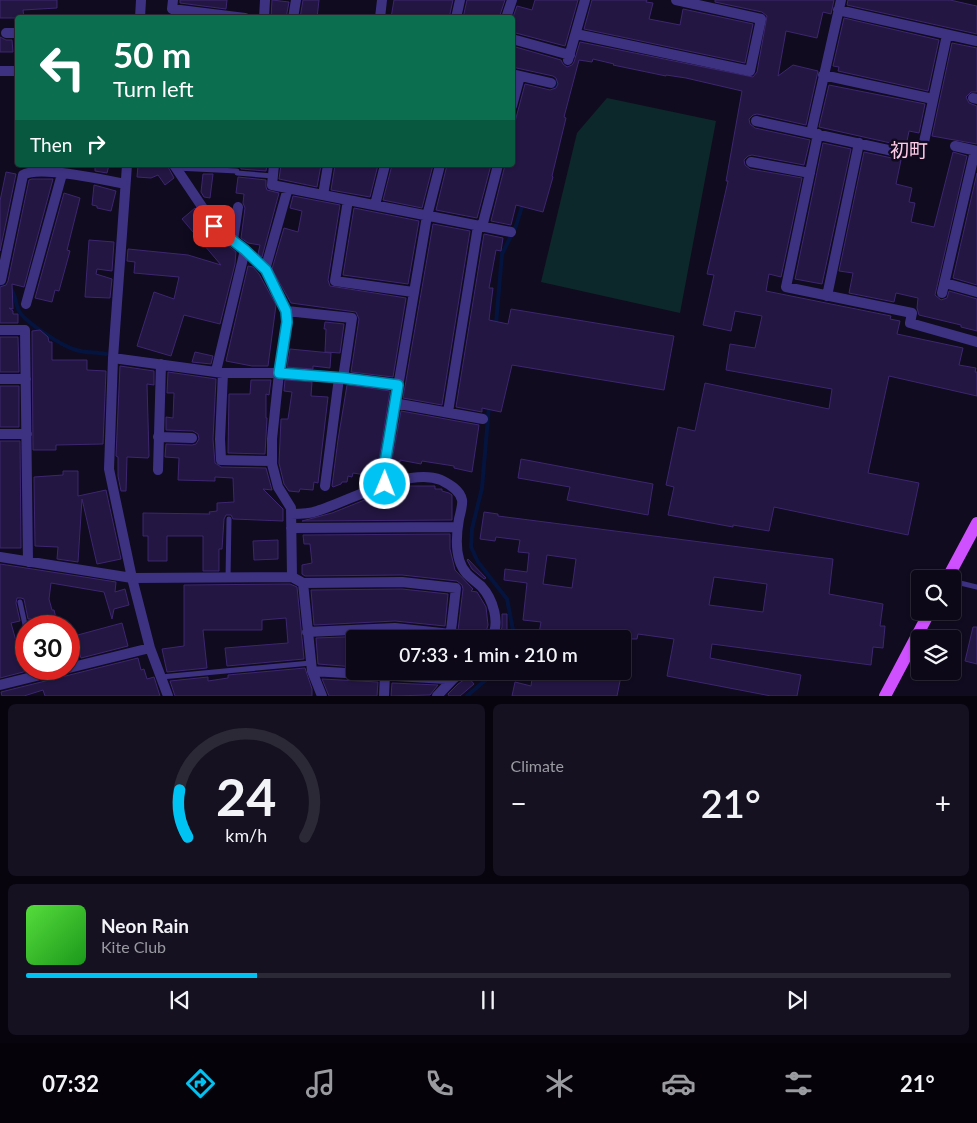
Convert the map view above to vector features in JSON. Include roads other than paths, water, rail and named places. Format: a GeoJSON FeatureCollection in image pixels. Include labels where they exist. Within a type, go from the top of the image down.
{"type":"FeatureCollection","features":[{"type":"Feature","properties":{"kind":"main road"},"geometry":{"type":"LineString","coordinates":[[953,570],[977,524]]}},
{"type":"Feature","properties":{"kind":"main road"},"geometry":{"type":"LineString","coordinates":[[885,696],[925,620]]}},
{"type":"Feature","properties":{"kind":"street"},"geometry":{"type":"LineString","coordinates":[[140,15],[141,0]]}},
{"type":"Feature","properties":{"kind":"street"},"geometry":{"type":"LineString","coordinates":[[173,0],[172,9],[221,15]]}},
{"type":"Feature","properties":{"kind":"street"},"geometry":{"type":"LineString","coordinates":[[264,15],[265,0]]}},
{"type":"Feature","properties":{"kind":"street"},"geometry":{"type":"LineString","coordinates":[[294,15],[296,0]]}},
{"type":"Feature","properties":{"kind":"street"},"geometry":{"type":"LineString","coordinates":[[380,15],[382,0]]}},
{"type":"Feature","properties":{"kind":"street"},"geometry":{"type":"LineString","coordinates":[[457,15],[460,0]]}},
{"type":"Feature","properties":{"kind":"street"},"geometry":{"type":"LineString","coordinates":[[507,15],[512,0]]}},
{"type":"Feature","properties":{"kind":"street"},"geometry":{"type":"LineString","coordinates":[[515,40],[569,58],[585,0]]}},
{"type":"Feature","properties":{"kind":"street"},"geometry":{"type":"LineString","coordinates":[[576,34],[750,71],[761,19],[676,0]]}},
{"type":"Feature","properties":{"kind":"street"},"geometry":{"type":"LineString","coordinates":[[977,41],[946,35],[839,5],[823,75],[810,173],[786,287],[912,313],[910,323],[977,342]]}},
{"type":"Feature","properties":{"kind":"street"},"geometry":{"type":"LineString","coordinates":[[6,33],[15,33]]}},
{"type":"Feature","properties":{"kind":"street"},"geometry":{"type":"LineString","coordinates":[[924,142],[946,35]]}},
{"type":"Feature","properties":{"kind":"street"},"geometry":{"type":"LineString","coordinates":[[0,71],[15,71]]}},
{"type":"Feature","properties":{"kind":"street"},"geometry":{"type":"LineString","coordinates":[[516,75],[551,83]]}},
{"type":"Feature","properties":{"kind":"street"},"geometry":{"type":"LineString","coordinates":[[823,75],[933,99]]}},
{"type":"Feature","properties":{"kind":"street"},"geometry":{"type":"LineString","coordinates":[[756,121],[902,152]]}},
{"type":"Feature","properties":{"kind":"street"},"geometry":{"type":"LineString","coordinates":[[827,296],[858,143]]}},
{"type":"Feature","properties":{"kind":"street"},"geometry":{"type":"LineString","coordinates":[[942,294],[976,151],[956,146]]}},
{"type":"Feature","properties":{"kind":"street"},"geometry":{"type":"LineString","coordinates":[[751,162],[810,173]]}},
{"type":"Feature","properties":{"kind":"street"},"geometry":{"type":"LineString","coordinates":[[127,167],[113,358],[109,469],[132,578],[150,648],[168,696]]}},
{"type":"Feature","properties":{"kind":"street"},"geometry":{"type":"LineString","coordinates":[[175,167],[214,226],[245,250],[266,270],[286,311],[287,322],[272,439],[272,461],[278,487],[291,508],[292,577]]}},
{"type":"Feature","properties":{"kind":"street"},"geometry":{"type":"LineString","coordinates":[[274,167],[272,185],[511,232]]}},
{"type":"Feature","properties":{"kind":"street"},"geometry":{"type":"LineString","coordinates":[[323,195],[328,167]]}},
{"type":"Feature","properties":{"kind":"street"},"geometry":{"type":"LineString","coordinates":[[375,205],[384,167]]}},
{"type":"Feature","properties":{"kind":"street"},"geometry":{"type":"LineString","coordinates":[[385,484],[384,469],[394,403],[426,216],[439,167]]}},
{"type":"Feature","properties":{"kind":"street"},"geometry":{"type":"LineString","coordinates":[[448,412],[480,226],[497,167]]}},
{"type":"Feature","properties":{"kind":"street"},"geometry":{"type":"LineString","coordinates":[[1,280],[23,175],[28,172],[62,174],[125,184]]}},
{"type":"Feature","properties":{"kind":"street"},"geometry":{"type":"LineString","coordinates":[[26,304],[62,174]]}},
{"type":"Feature","properties":{"kind":"street"},"geometry":{"type":"LineString","coordinates":[[266,270],[288,188]]}},
{"type":"Feature","properties":{"kind":"street"},"geometry":{"type":"LineString","coordinates":[[348,200],[335,281],[413,292]]}},
{"type":"Feature","properties":{"kind":"street"},"geometry":{"type":"LineString","coordinates":[[233,240],[238,207]]}},
{"type":"Feature","properties":{"kind":"street"},"geometry":{"type":"LineString","coordinates":[[245,250],[220,372],[221,460],[272,461]]}},
{"type":"Feature","properties":{"kind":"street"},"geometry":{"type":"LineString","coordinates":[[945,283],[977,292]]}},
{"type":"Feature","properties":{"kind":"street"},"geometry":{"type":"LineString","coordinates":[[286,311],[352,318],[325,486]]}},
{"type":"Feature","properties":{"kind":"street"},"geometry":{"type":"LineString","coordinates":[[0,330],[25,330],[28,562]]}},
{"type":"Feature","properties":{"kind":"street"},"geometry":{"type":"LineString","coordinates":[[113,358],[220,372],[279,373],[398,385]]}},
{"type":"Feature","properties":{"kind":"street"},"geometry":{"type":"LineString","coordinates":[[158,470],[161,364]]}},
{"type":"Feature","properties":{"kind":"street"},"geometry":{"type":"LineString","coordinates":[[0,379],[26,379]]}},
{"type":"Feature","properties":{"kind":"street"},"geometry":{"type":"LineString","coordinates":[[394,403],[483,419]]}},
{"type":"Feature","properties":{"kind":"street"},"geometry":{"type":"LineString","coordinates":[[0,434],[27,434]]}},
{"type":"Feature","properties":{"kind":"street"},"geometry":{"type":"LineString","coordinates":[[158,437],[192,438]]}},
{"type":"Feature","properties":{"kind":"street"},"geometry":{"type":"LineString","coordinates":[[291,514],[317,511],[385,484],[422,477],[433,477],[449,483],[456,490],[462,501],[457,527],[458,556],[462,568],[481,587],[491,601],[496,616],[494,630]]}},
{"type":"Feature","properties":{"kind":"street"},"geometry":{"type":"LineString","coordinates":[[291,528],[457,527]]}},
{"type":"Feature","properties":{"kind":"street"},"geometry":{"type":"LineString","coordinates":[[0,557],[132,578],[292,577],[303,583],[402,582],[456,588],[452,630]]}},
{"type":"Feature","properties":{"kind":"street"},"geometry":{"type":"LineString","coordinates":[[303,583],[312,667],[322,696]]}},
{"type":"Feature","properties":{"kind":"street"},"geometry":{"type":"LineString","coordinates":[[351,630],[395,628],[409,630]]}},
{"type":"Feature","properties":{"kind":"street"},"geometry":{"type":"LineString","coordinates":[[307,632],[346,630]]}},
{"type":"Feature","properties":{"kind":"street"},"geometry":{"type":"LineString","coordinates":[[80,663],[150,648]]}},
{"type":"Feature","properties":{"kind":"street"},"geometry":{"type":"LineString","coordinates":[[312,667],[346,671]]}},
{"type":"Feature","properties":{"kind":"street"},"geometry":{"type":"LineString","coordinates":[[0,685],[15,680]]}},
{"type":"Feature","properties":{"kind":"street"},"geometry":{"type":"LineString","coordinates":[[384,696],[385,680]]}},
{"type":"Feature","properties":{"kind":"street"},"geometry":{"type":"LineString","coordinates":[[437,696],[447,680]]}},
{"type":"Feature","properties":{"kind":"lane"},"geometry":{"type":"LineString","coordinates":[[187,167],[237,171],[237,174],[273,176]]}},
{"type":"Feature","properties":{"kind":"lane"},"geometry":{"type":"LineString","coordinates":[[228,578],[229,518]]}},
{"type":"Feature","properties":{"kind":"lane"},"geometry":{"type":"LineString","coordinates":[[961,583],[977,587]]}},
{"type":"Feature","properties":{"kind":"lane"},"geometry":{"type":"LineString","coordinates":[[20,602],[23,615]]}},
{"type":"Feature","properties":{"kind":"lane"},"geometry":{"type":"LineString","coordinates":[[161,677],[312,667]]}},
{"type":"Feature","properties":{"kind":"waterway"},"geometry":{"type":"LineString","coordinates":[[553,93],[558,76]]}},
{"type":"Feature","properties":{"kind":"waterway"},"geometry":{"type":"LineString","coordinates":[[496,324],[502,254],[516,226],[523,203]]}},
{"type":"Feature","properties":{"kind":"waterway"},"geometry":{"type":"LineString","coordinates":[[0,286],[6,287],[13,292],[21,314],[47,335],[76,350],[106,354]]}},
{"type":"Feature","properties":{"kind":"waterway"},"geometry":{"type":"LineString","coordinates":[[489,406],[482,488],[472,529],[471,547],[478,562],[507,599],[513,630]]}},
{"type":"Feature","properties":{"kind":"waterway"},"geometry":{"type":"LineString","coordinates":[[467,696],[486,680]]}},
{"type":"Feature","properties":{"kind":"district","name":"初町"},"geometry":{"type":"Point","coordinates":[909,150]}}]}
